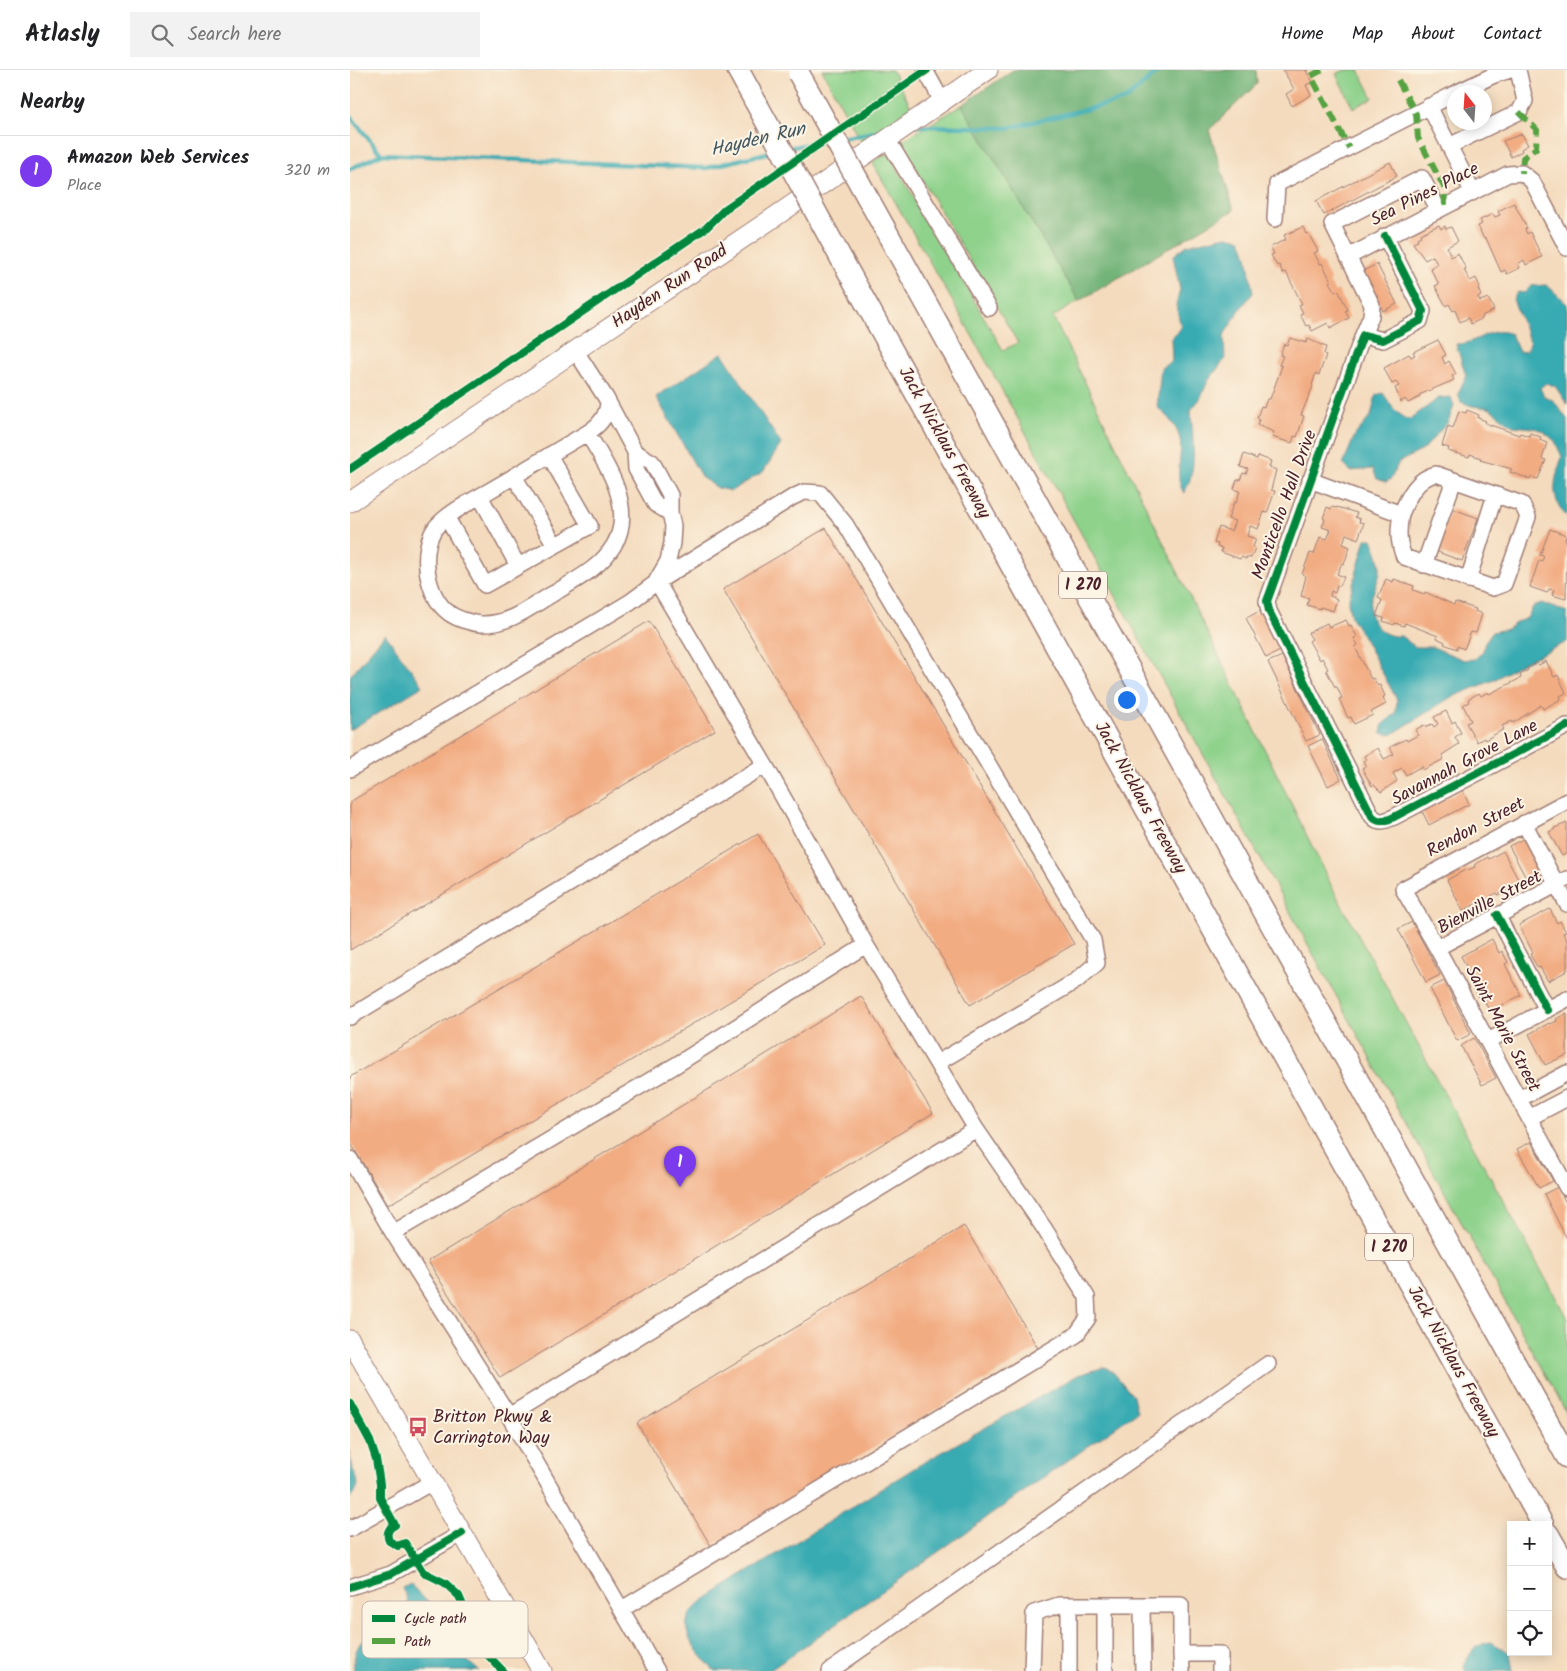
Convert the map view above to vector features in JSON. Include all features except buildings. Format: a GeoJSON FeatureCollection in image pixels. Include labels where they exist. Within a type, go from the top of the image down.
{"type":"FeatureCollection","features":[{"type":"Feature","properties":{"kind":"highway","name":"Jack Nicklaus Freeway"},"geometry":{"type":"LineString","coordinates":[[738,70],[1541,1521]]}},
{"type":"Feature","properties":{"kind":"highway","name":"I 270"},"geometry":{"type":"LineString","coordinates":[[798,72],[1567,1457]]}},
{"type":"Feature","properties":{"kind":"highway"},"geometry":{"type":"LineString","coordinates":[[1552,1541],[1567,1568]]}},
{"type":"Feature","properties":{"kind":"main road","name":"Hayden Run Road"},"geometry":{"type":"LineString","coordinates":[[350,502],[988,70]]}},
{"type":"Feature","properties":{"kind":"main road"},"geometry":{"type":"LineString","coordinates":[[350,1340],[501,1601]]}},
{"type":"Feature","properties":{"kind":"main road"},"geometry":{"type":"LineString","coordinates":[[528,1647],[542,1671]]}},
{"type":"Feature","properties":{"kind":"street"},"geometry":{"type":"LineString","coordinates":[[925,70],[942,101]]}},
{"type":"Feature","properties":{"kind":"street"},"geometry":{"type":"LineString","coordinates":[[1473,85],[1510,70]]}},
{"type":"Feature","properties":{"kind":"street"},"geometry":{"type":"LineString","coordinates":[[1449,146],[1519,112],[1525,101],[1518,70]]}},
{"type":"Feature","properties":{"kind":"street"},"geometry":{"type":"LineString","coordinates":[[1275,219],[1277,184],[1447,98]]}},
{"type":"Feature","properties":{"kind":"street"},"geometry":{"type":"LineString","coordinates":[[1430,106],[1472,192]]}},
{"type":"Feature","properties":{"kind":"street"},"geometry":{"type":"LineString","coordinates":[[887,139],[989,308]]}},
{"type":"Feature","properties":{"kind":"street","name":"Sea Pines Place"},"geometry":{"type":"LineString","coordinates":[[1348,257],[1508,174],[1522,173],[1532,180],[1567,248]]}},
{"type":"Feature","properties":{"kind":"street","name":"Monticello Hall Drive"},"geometry":{"type":"LineString","coordinates":[[1376,821],[1269,611],[1267,601],[1371,316],[1372,305],[1332,224],[1422,178],[1438,209]]}},
{"type":"Feature","properties":{"kind":"street"},"geometry":{"type":"LineString","coordinates":[[1363,335],[1383,340],[1420,321],[1423,311],[1386,236]]}},
{"type":"Feature","properties":{"kind":"street"},"geometry":{"type":"LineString","coordinates":[[575,350],[608,403],[635,452],[636,469],[655,504],[670,514],[673,526],[672,543],[668,560],[656,582]]}},
{"type":"Feature","properties":{"kind":"street"},"geometry":{"type":"LineString","coordinates":[[587,433],[611,472],[616,485],[622,519],[615,544],[583,576],[512,619],[494,624],[478,624],[460,619],[448,613],[438,602],[428,575],[426,560],[428,545],[436,528],[447,518],[480,496],[587,433],[602,422],[608,412],[608,403]]}},
{"type":"Feature","properties":{"kind":"street"},"geometry":{"type":"LineString","coordinates":[[447,518],[485,585],[590,526],[549,456]]}},
{"type":"Feature","properties":{"kind":"street"},"geometry":{"type":"LineString","coordinates":[[1436,474],[1454,480],[1522,504],[1528,517],[1504,584],[1493,588],[1404,557],[1398,533],[1401,514],[1408,497],[1419,483],[1429,475],[1436,474]]}},
{"type":"Feature","properties":{"kind":"street"},"geometry":{"type":"LineString","coordinates":[[514,476],[555,546]]}},
{"type":"Feature","properties":{"kind":"street"},"geometry":{"type":"LineString","coordinates":[[1310,480],[1401,514]]}},
{"type":"Feature","properties":{"kind":"street"},"geometry":{"type":"LineString","coordinates":[[1424,565],[1454,480]]}},
{"type":"Feature","properties":{"kind":"street"},"geometry":{"type":"LineString","coordinates":[[350,769],[630,602],[656,582],[793,497],[804,492],[820,493],[846,525],[1093,940],[1097,963],[1076,981],[937,1063]]}},
{"type":"Feature","properties":{"kind":"street"},"geometry":{"type":"LineString","coordinates":[[1468,580],[1496,495]]}},
{"type":"Feature","properties":{"kind":"street"},"geometry":{"type":"LineString","coordinates":[[480,496],[518,566]]}},
{"type":"Feature","properties":{"kind":"street"},"geometry":{"type":"LineString","coordinates":[[622,1610],[1076,1335],[1088,1318],[1087,1297],[1044,1228],[976,1129],[866,945],[765,765],[656,582]]}},
{"type":"Feature","properties":{"kind":"street","name":"Savannah Grove Lane"},"geometry":{"type":"LineString","coordinates":[[1376,821],[1383,822],[1394,818],[1567,726]]}},
{"type":"Feature","properties":{"kind":"street"},"geometry":{"type":"LineString","coordinates":[[350,1017],[765,765]]}},
{"type":"Feature","properties":{"kind":"street","name":"Rendon Street"},"geometry":{"type":"LineString","coordinates":[[1403,889],[1567,801]]}},
{"type":"Feature","properties":{"kind":"street"},"geometry":{"type":"LineString","coordinates":[[1524,823],[1562,882],[1567,904]]}},
{"type":"Feature","properties":{"kind":"street","name":"Bienville Street"},"geometry":{"type":"LineString","coordinates":[[1437,948],[1562,882]]}},
{"type":"Feature","properties":{"kind":"street","name":"Saint Marie Street"},"geometry":{"type":"LineString","coordinates":[[1403,889],[1529,1118],[1563,1171],[1567,1188]]}},
{"type":"Feature","properties":{"kind":"street"},"geometry":{"type":"LineString","coordinates":[[1497,915],[1547,1010]]}},
{"type":"Feature","properties":{"kind":"street"},"geometry":{"type":"LineString","coordinates":[[393,1232],[676,1065],[866,945]]}},
{"type":"Feature","properties":{"kind":"street"},"geometry":{"type":"LineString","coordinates":[[1488,1041],[1567,999]]}},
{"type":"Feature","properties":{"kind":"street"},"geometry":{"type":"LineString","coordinates":[[1519,1099],[1567,1073]]}},
{"type":"Feature","properties":{"kind":"street"},"geometry":{"type":"LineString","coordinates":[[1529,1118],[1567,1098]]}},
{"type":"Feature","properties":{"kind":"street"},"geometry":{"type":"LineString","coordinates":[[509,1416],[976,1129]]}},
{"type":"Feature","properties":{"kind":"street"},"geometry":{"type":"LineString","coordinates":[[350,1159],[393,1232],[509,1416],[657,1671]]}},
{"type":"Feature","properties":{"kind":"street"},"geometry":{"type":"LineString","coordinates":[[830,1671],[1268,1364]]}},
{"type":"Feature","properties":{"kind":"street"},"geometry":{"type":"LineString","coordinates":[[350,1530],[432,1482]]}},
{"type":"Feature","properties":{"kind":"street"},"geometry":{"type":"LineString","coordinates":[[350,1587],[391,1574],[462,1533]]}},
{"type":"Feature","properties":{"kind":"street"},"geometry":{"type":"LineString","coordinates":[[1032,1671],[1034,1613],[1060,1605],[1181,1605],[1182,1671]]}},
{"type":"Feature","properties":{"kind":"street"},"geometry":{"type":"LineString","coordinates":[[1069,1605],[1069,1671]]}},
{"type":"Feature","properties":{"kind":"street"},"geometry":{"type":"LineString","coordinates":[[1105,1605],[1105,1671]]}},
{"type":"Feature","properties":{"kind":"street"},"geometry":{"type":"LineString","coordinates":[[1142,1605],[1143,1671]]}},
{"type":"Feature","properties":{"kind":"street"},"geometry":{"type":"LineString","coordinates":[[1181,1654],[1220,1654],[1220,1671]]}},
{"type":"Feature","properties":{"kind":"green space"},"geometry":{"type":"Polygon","coordinates":[[[822,70],[892,70],[911,107],[861,142],[822,70]]]}},
{"type":"Feature","properties":{"kind":"green space"},"geometry":{"type":"Polygon","coordinates":[[[1013,70],[1256,70],[1257,84],[1209,130],[1234,210],[1079,301],[962,105],[1013,70]]]}},
{"type":"Feature","properties":{"kind":"green space"},"geometry":{"type":"Polygon","coordinates":[[[1345,70],[1359,70],[1373,98],[1353,108],[1336,74],[1345,70]]]}},
{"type":"Feature","properties":{"kind":"green space"},"geometry":{"type":"Polygon","coordinates":[[[962,105],[1079,301],[1053,317],[1333,889],[1567,1318],[1567,1414],[965,323],[872,162],[888,153],[1003,350],[1018,343],[900,142],[962,105]]]}},
{"type":"Feature","properties":{"kind":"water"},"geometry":{"type":"Polygon","coordinates":[[[1226,236],[1241,239],[1247,256],[1253,293],[1224,335],[1225,359],[1208,381],[1200,399],[1191,410],[1194,452],[1192,473],[1184,493],[1179,480],[1181,446],[1179,434],[1171,421],[1157,407],[1161,368],[1172,361],[1171,338],[1181,328],[1176,305],[1180,290],[1173,256],[1187,245],[1226,236]]]}},
{"type":"Feature","properties":{"kind":"water"},"geometry":{"type":"Polygon","coordinates":[[[1547,285],[1567,304],[1567,404],[1555,386],[1546,383],[1540,388],[1544,396],[1554,401],[1567,419],[1567,517],[1561,510],[1555,496],[1555,481],[1562,457],[1555,441],[1543,431],[1513,426],[1489,408],[1472,406],[1461,402],[1458,394],[1466,376],[1456,344],[1470,342],[1489,333],[1503,332],[1511,334],[1519,352],[1526,351],[1530,343],[1513,299],[1518,292],[1524,293],[1531,286],[1547,285]]]}},
{"type":"Feature","properties":{"kind":"water"},"geometry":{"type":"Polygon","coordinates":[[[722,353],[781,444],[763,472],[731,491],[718,488],[702,478],[656,397],[722,353]]]}},
{"type":"Feature","properties":{"kind":"water"},"geometry":{"type":"Polygon","coordinates":[[[1383,393],[1393,408],[1405,419],[1410,419],[1439,398],[1451,397],[1454,406],[1448,422],[1423,450],[1399,462],[1391,479],[1386,482],[1377,479],[1373,469],[1350,471],[1343,464],[1355,435],[1371,416],[1376,395],[1383,393]]]}},
{"type":"Feature","properties":{"kind":"water"},"geometry":{"type":"Polygon","coordinates":[[[1366,539],[1372,539],[1380,566],[1379,576],[1370,604],[1371,617],[1378,628],[1388,635],[1401,636],[1415,647],[1433,647],[1464,660],[1475,659],[1483,651],[1485,642],[1492,632],[1507,629],[1527,618],[1533,607],[1541,603],[1567,612],[1567,642],[1522,663],[1494,680],[1450,698],[1391,735],[1381,733],[1383,724],[1396,713],[1397,700],[1351,617],[1348,602],[1366,539]]]}},
{"type":"Feature","properties":{"kind":"water"},"geometry":{"type":"Polygon","coordinates":[[[385,634],[423,686],[350,730],[350,676],[385,634]]]}},
{"type":"Feature","properties":{"kind":"water"},"geometry":{"type":"Polygon","coordinates":[[[1105,1367],[1113,1372],[1133,1396],[1137,1412],[769,1671],[714,1671],[696,1649],[687,1633],[687,1624],[689,1616],[695,1608],[705,1600],[916,1467],[1078,1375],[1105,1367]]]}},
{"type":"Feature","properties":{"kind":"water"},"geometry":{"type":"Polygon","coordinates":[[[350,1459],[358,1485],[350,1498],[350,1459]]]}},
{"type":"Feature","properties":{"kind":"water"},"geometry":{"type":"Polygon","coordinates":[[[411,1584],[428,1601],[407,1601],[402,1588],[411,1584]]]}},
{"type":"Feature","properties":{"kind":"water"},"geometry":{"type":"Polygon","coordinates":[[[362,1642],[362,1658],[464,1658],[479,1671],[354,1671],[354,1658],[362,1642]]]}},
{"type":"Feature","properties":{"kind":"water"},"geometry":{"type":"Polygon","coordinates":[[[1491,1642],[1507,1651],[1507,1656],[1510,1656],[1513,1671],[1465,1671],[1464,1665],[1469,1656],[1474,1649],[1491,1642]]]}},
{"type":"Feature","properties":{"kind":"waterway","name":"Hayden Run"},"geometry":{"type":"LineString","coordinates":[[918,126],[1008,128],[1125,100],[1160,70]]}},
{"type":"Feature","properties":{"kind":"waterway"},"geometry":{"type":"LineString","coordinates":[[350,116],[381,154]]}},
{"type":"Feature","properties":{"kind":"waterway","name":"Hayden Run"},"geometry":{"type":"LineString","coordinates":[[842,138],[891,129]]}},
{"type":"Feature","properties":{"kind":"waterway","name":"Hayden Run"},"geometry":{"type":"LineString","coordinates":[[788,148],[829,140]]}},
{"type":"Feature","properties":{"kind":"waterway","name":"Hayden Run"},"geometry":{"type":"LineString","coordinates":[[350,169],[381,154],[706,168],[775,151]]}},
{"type":"Feature","properties":{"kind":"marked path"},"geometry":{"type":"LineString","coordinates":[[1322,70],[1311,76],[1349,148]]}},
{"type":"Feature","properties":{"kind":"marked path"},"geometry":{"type":"LineString","coordinates":[[1398,80],[1416,114],[1418,138],[1444,187],[1445,205]]}},
{"type":"Feature","properties":{"kind":"marked path"},"geometry":{"type":"LineString","coordinates":[[1519,112],[1537,130],[1536,148],[1523,158],[1522,173]]}},
{"type":"Feature","properties":{"kind":"cycle path"},"geometry":{"type":"LineString","coordinates":[[350,469],[706,228],[725,209],[927,70]]}},
{"type":"Feature","properties":{"kind":"cycle path"},"geometry":{"type":"LineString","coordinates":[[1385,236],[1423,311],[1420,321],[1383,340],[1363,335],[1267,601],[1269,611],[1372,816],[1377,820],[1385,821],[1394,817],[1567,726]]}},
{"type":"Feature","properties":{"kind":"cycle path"},"geometry":{"type":"LineString","coordinates":[[1497,915],[1547,1010]]}},
{"type":"Feature","properties":{"kind":"cycle path"},"geometry":{"type":"LineString","coordinates":[[350,1404],[370,1441],[376,1459],[380,1498],[395,1525],[388,1532],[389,1541],[398,1546],[405,1543],[423,1572],[445,1583],[459,1596],[461,1601]]}},
{"type":"Feature","properties":{"kind":"cycle path"},"geometry":{"type":"LineString","coordinates":[[350,1587],[391,1574],[462,1533]]}},
{"type":"Feature","properties":{"kind":"cycle path"},"geometry":{"type":"LineString","coordinates":[[491,1658],[503,1671]]}},
{"type":"Feature","properties":{"kind":"place","name":"Amazon Web Services"},"geometry":{"type":"Point","coordinates":[680,1187]}},
{"type":"Feature","properties":{"kind":"place","name":"Britton Pkwy & Carrington Way"},"geometry":{"type":"Point","coordinates":[418,1427]}}]}
